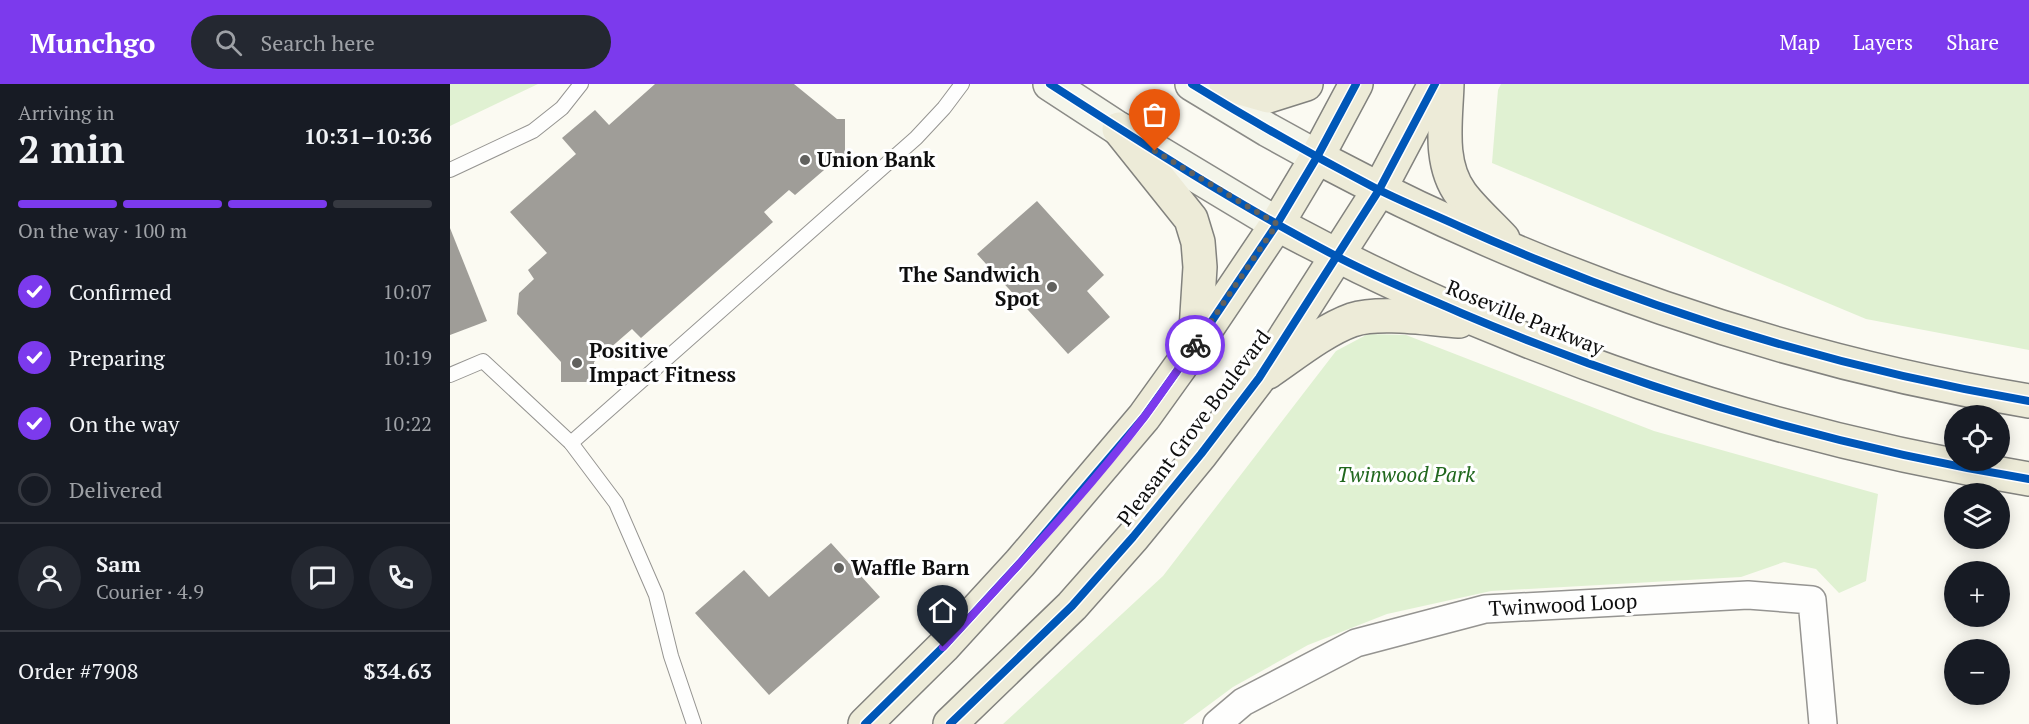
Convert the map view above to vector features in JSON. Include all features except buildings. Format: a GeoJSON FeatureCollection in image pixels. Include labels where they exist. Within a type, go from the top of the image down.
{"type":"FeatureCollection","features":[{"type":"Feature","properties":{"kind":"main road","name":"Roseville Parkway"},"geometry":{"type":"LineString","coordinates":[[1050,84],[1119,129],[1277,224],[1390,282],[1484,323],[1644,383],[1763,419],[1897,455],[2029,478]]}},
{"type":"Feature","properties":{"kind":"main road"},"geometry":{"type":"LineString","coordinates":[[1192,84],[1268,130],[1379,190],[1515,251],[1665,309],[1788,347],[1876,370],[2029,401]]}},
{"type":"Feature","properties":{"kind":"main road"},"geometry":{"type":"LineString","coordinates":[[1226,84],[1268,96],[1306,84]]}},
{"type":"Feature","properties":{"kind":"main road"},"geometry":{"type":"LineString","coordinates":[[865,724],[943,647],[1020,563],[1144,417],[1277,224],[1317,157],[1356,84]]}},
{"type":"Feature","properties":{"kind":"main road","name":"Pleasant Grove Boulevard"},"geometry":{"type":"LineString","coordinates":[[950,724],[1072,606],[1133,537],[1259,378],[1379,190],[1435,84]]}},
{"type":"Feature","properties":{"kind":"main road"},"geometry":{"type":"LineString","coordinates":[[1447,84],[1445,150],[1449,171],[1460,193],[1515,251]]}},
{"type":"Feature","properties":{"kind":"main road"},"geometry":{"type":"LineString","coordinates":[[1119,129],[1191,219],[1198,242],[1200,267],[1195,346]]}},
{"type":"Feature","properties":{"kind":"main road"},"geometry":{"type":"LineString","coordinates":[[1259,378],[1332,330],[1353,320],[1376,316],[1484,323]]}},
{"type":"Feature","properties":{"kind":"street","name":"Twinwood Loop"},"geometry":{"type":"LineString","coordinates":[[1217,724],[1242,702],[1356,643],[1485,609],[1748,595],[1812,600],[1823,724]]}},
{"type":"Feature","properties":{"kind":"lane"},"geometry":{"type":"LineString","coordinates":[[450,170],[533,131],[562,108],[581,84]]}},
{"type":"Feature","properties":{"kind":"lane"},"geometry":{"type":"LineString","coordinates":[[571,443],[916,138],[944,108],[962,84]]}},
{"type":"Feature","properties":{"kind":"lane"},"geometry":{"type":"LineString","coordinates":[[450,375],[483,362],[571,443],[616,502],[656,595],[671,656],[694,724]]}},
{"type":"Feature","properties":{"kind":"green space"},"geometry":{"type":"Polygon","coordinates":[[[450,84],[538,84],[450,126],[450,84]]]}},
{"type":"Feature","properties":{"kind":"green space"},"geometry":{"type":"Polygon","coordinates":[[[1501,84],[2029,84],[2029,350],[1866,319],[1492,163],[1498,90],[1501,84]]]}},
{"type":"Feature","properties":{"kind":"green space","name":"Twinwood Park"},"geometry":{"type":"Polygon","coordinates":[[[1368,334],[1406,335],[1654,431],[1878,494],[1866,581],[1839,593],[1816,569],[1784,562],[1741,577],[1491,591],[1387,614],[1308,645],[1233,687],[1183,724],[1003,724],[1163,576],[1336,351],[1368,334]]]}},
{"type":"Feature","properties":{"kind":"cycle path"},"geometry":{"type":"LineString","coordinates":[[1050,84],[1190,173],[1349,263],[1529,341],[1669,391],[1811,433],[1956,466],[2029,479]]}},
{"type":"Feature","properties":{"kind":"cycle path"},"geometry":{"type":"LineString","coordinates":[[1192,84],[1283,138],[1377,189],[1463,228],[1600,285],[1670,310],[1812,353],[1956,387],[2029,401]]}},
{"type":"Feature","properties":{"kind":"cycle path"},"geometry":{"type":"LineString","coordinates":[[865,724],[943,647],[1020,563],[1144,417],[1277,224],[1317,157],[1356,84]]}},
{"type":"Feature","properties":{"kind":"cycle path"},"geometry":{"type":"LineString","coordinates":[[950,724],[1072,606],[1133,537],[1259,378],[1379,190],[1435,84]]}},
{"type":"Feature","properties":{"kind":"way so far"},"geometry":{"type":"LineString","coordinates":[[1155,151],[1277,224],[1195,345]]}},
{"type":"Feature","properties":{"kind":"place","name":"Union Bank"},"geometry":{"type":"Point","coordinates":[805,160]}},
{"type":"Feature","properties":{"kind":"place","name":"The Sandwich Spot"},"geometry":{"type":"Point","coordinates":[1052,287]}},
{"type":"Feature","properties":{"kind":"place","name":"Positive Impact Fitness"},"geometry":{"type":"Point","coordinates":[577,363]}},
{"type":"Feature","properties":{"kind":"place","name":"Waffle Barn"},"geometry":{"type":"Point","coordinates":[839,568]}},
{"type":"Feature","properties":{"kind":"route"},"geometry":{"type":"LineString","coordinates":[[943,647],[1020,563],[1144,417],[1195,345]]}}]}
